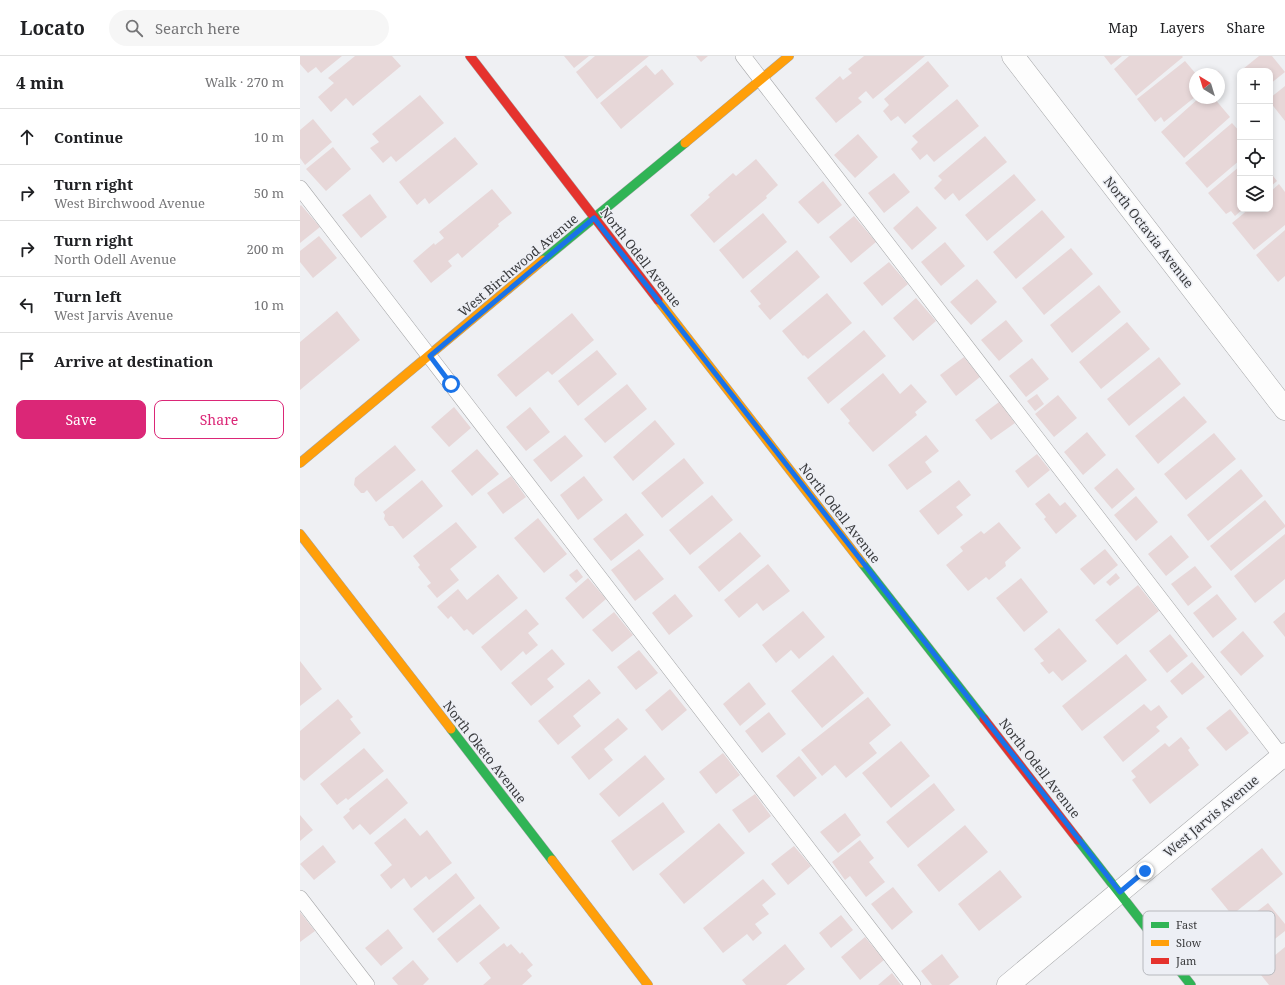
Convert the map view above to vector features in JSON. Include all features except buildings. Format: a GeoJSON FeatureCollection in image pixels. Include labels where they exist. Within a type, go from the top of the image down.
{"type":"FeatureCollection","features":[{"type":"Feature","properties":{"kind":"street","name":"North Odell Avenue"},"geometry":{"type":"LineString","coordinates":[[470,56],[594,218],[1143,922]]}},
{"type":"Feature","properties":{"kind":"street","name":"West Birchwood Avenue"},"geometry":{"type":"LineString","coordinates":[[300,463],[789,56]]}},
{"type":"Feature","properties":{"kind":"street","name":"North Octavia Avenue"},"geometry":{"type":"LineString","coordinates":[[1013,56],[1285,408]]}},
{"type":"Feature","properties":{"kind":"street","name":"North Oketo Avenue"},"geometry":{"type":"LineString","coordinates":[[300,534],[648,985]]}},
{"type":"Feature","properties":{"kind":"street","name":"West Jarvis Avenue"},"geometry":{"type":"LineString","coordinates":[[1008,985],[1284,757]]}},
{"type":"Feature","properties":{"kind":"street","name":"North Odell Avenue"},"geometry":{"type":"LineString","coordinates":[[1183,975],[1191,985]]}},
{"type":"Feature","properties":{"kind":"lane"},"geometry":{"type":"LineString","coordinates":[[742,56],[1284,757]]}},
{"type":"Feature","properties":{"kind":"lane"},"geometry":{"type":"LineString","coordinates":[[300,188],[913,985]]}},
{"type":"Feature","properties":{"kind":"lane"},"geometry":{"type":"LineString","coordinates":[[300,898],[367,985]]}},
{"type":"Feature","properties":{"kind":"traffic: fast"},"geometry":{"type":"LineString","coordinates":[[543,260],[685,143]]}},
{"type":"Feature","properties":{"kind":"traffic: fast"},"geometry":{"type":"LineString","coordinates":[[862,563],[984,719]]}},
{"type":"Feature","properties":{"kind":"traffic: fast"},"geometry":{"type":"LineString","coordinates":[[451,729],[552,860]]}},
{"type":"Feature","properties":{"kind":"traffic: fast"},"geometry":{"type":"LineString","coordinates":[[1078,840],[1143,923]]}},
{"type":"Feature","properties":{"kind":"traffic: fast"},"geometry":{"type":"LineString","coordinates":[[1183,975],[1191,985]]}},
{"type":"Feature","properties":{"kind":"traffic: slow"},"geometry":{"type":"LineString","coordinates":[[685,143],[789,56]]}},
{"type":"Feature","properties":{"kind":"traffic: slow"},"geometry":{"type":"LineString","coordinates":[[300,463],[543,260]]}},
{"type":"Feature","properties":{"kind":"traffic: slow"},"geometry":{"type":"LineString","coordinates":[[658,300],[862,563]]}},
{"type":"Feature","properties":{"kind":"traffic: slow"},"geometry":{"type":"LineString","coordinates":[[300,534],[451,729]]}},
{"type":"Feature","properties":{"kind":"traffic: slow"},"geometry":{"type":"LineString","coordinates":[[552,860],[648,985]]}},
{"type":"Feature","properties":{"kind":"traffic: jam"},"geometry":{"type":"LineString","coordinates":[[470,56],[658,300]]}},
{"type":"Feature","properties":{"kind":"traffic: jam"},"geometry":{"type":"LineString","coordinates":[[984,719],[1078,840]]}},
{"type":"Feature","properties":{"kind":"route"},"geometry":{"type":"LineString","coordinates":[[451,384],[430,356],[594,218],[1120,892],[1145,871]]}}]}
